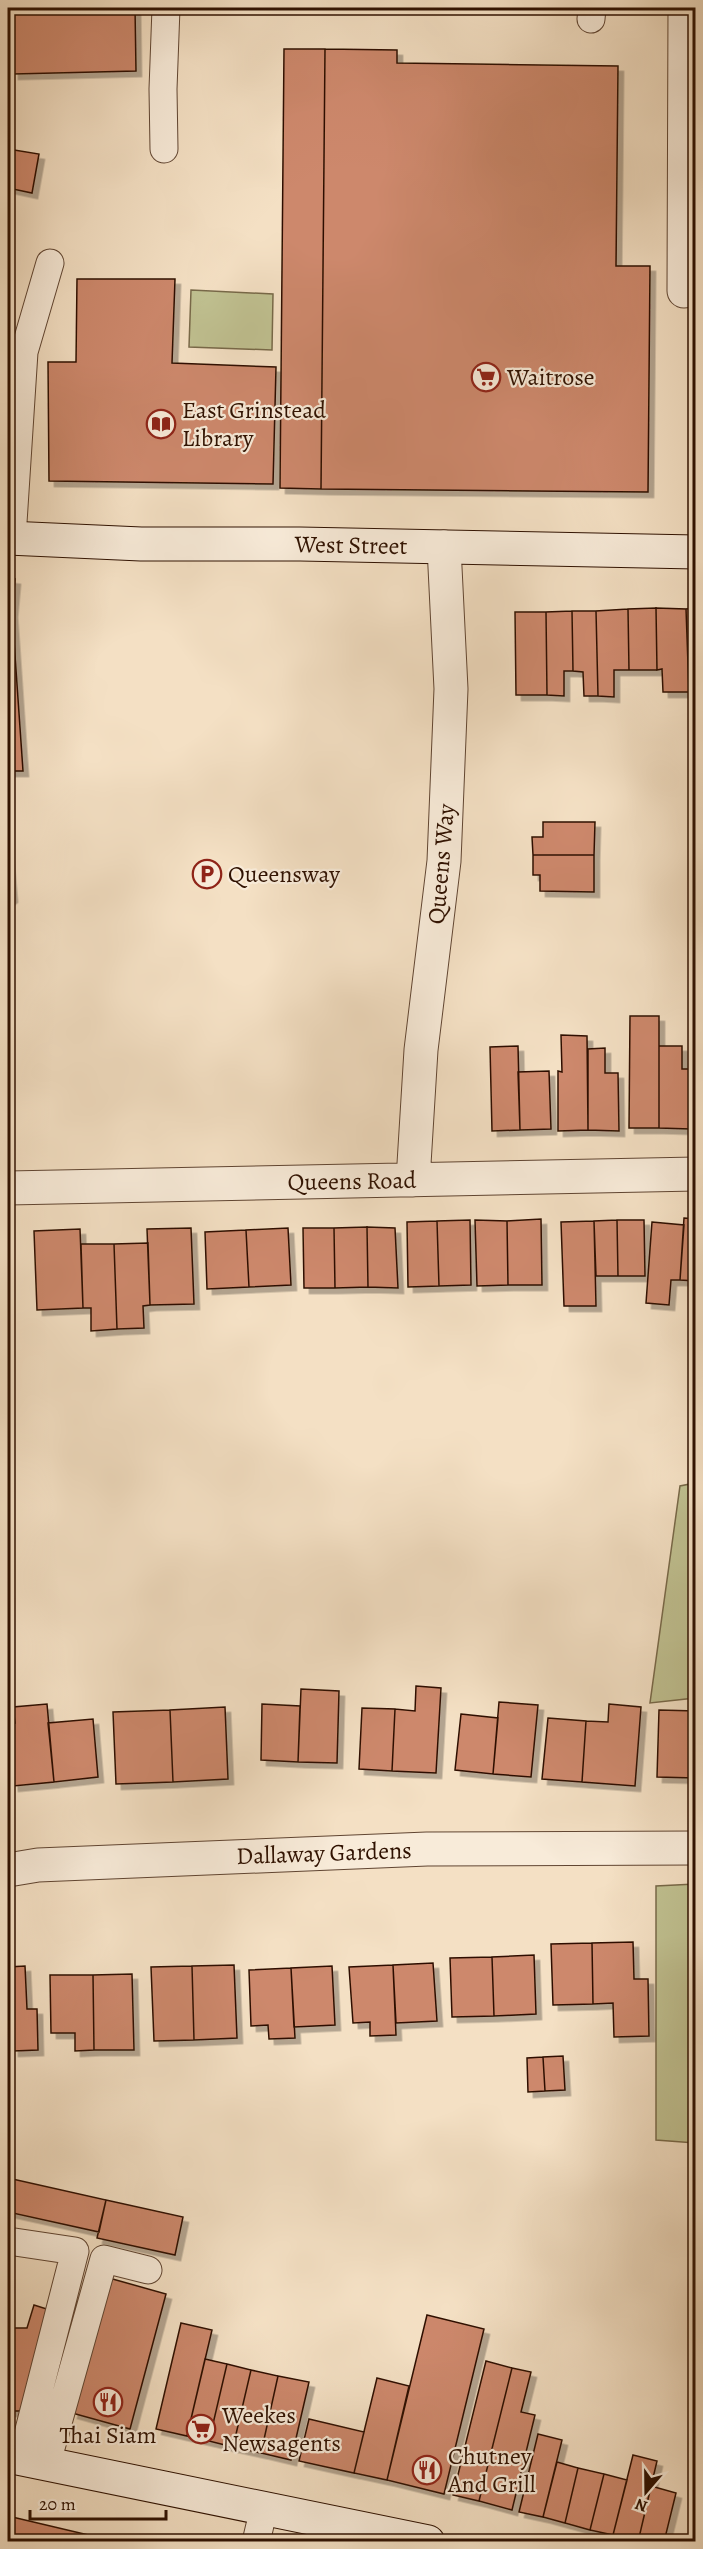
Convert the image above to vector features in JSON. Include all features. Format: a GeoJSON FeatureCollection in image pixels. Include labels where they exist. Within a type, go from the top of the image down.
{"type":"FeatureCollection","features":[{"type":"Feature","properties":{"kind":"street"},"geometry":{"type":"LineString","coordinates":[[684,291],[685,8]]}},
{"type":"Feature","properties":{"kind":"street","name":"West Street"},"geometry":{"type":"LineString","coordinates":[[10,538],[141,544],[696,552]]}},
{"type":"Feature","properties":{"kind":"street","name":"Queens Way"},"geometry":{"type":"LineString","coordinates":[[413,1180],[421,1050],[444,861],[451,689],[444,547]]}},
{"type":"Feature","properties":{"kind":"street","name":"Queens Road"},"geometry":{"type":"LineString","coordinates":[[8,1188],[696,1174]]}},
{"type":"Feature","properties":{"kind":"street","name":"Dallaway Gardens"},"geometry":{"type":"LineString","coordinates":[[8,1870],[38,1864],[427,1849],[696,1848]]}},
{"type":"Feature","properties":{"kind":"street"},"geometry":{"type":"LineString","coordinates":[[26,2458],[428,2541]]}},
{"type":"Feature","properties":{"kind":"lane"},"geometry":{"type":"LineString","coordinates":[[164,149],[166,8]]}},
{"type":"Feature","properties":{"kind":"lane"},"geometry":{"type":"LineString","coordinates":[[10,538],[24,352],[50,263]]}},
{"type":"Feature","properties":{"kind":"lane"},"geometry":{"type":"LineString","coordinates":[[8,2241],[75,2251],[26,2458]]}},
{"type":"Feature","properties":{"kind":"lane"},"geometry":{"type":"LineString","coordinates":[[26,2458],[104,2259],[148,2270]]}},
{"type":"Feature","properties":{"kind":"lane"},"geometry":{"type":"LineString","coordinates":[[256,2541],[264,2508]]}},
{"type":"Feature","properties":{"kind":"green space"},"geometry":{"type":"Polygon","coordinates":[[[191,290],[273,294],[272,350],[189,347],[191,290]]]}},
{"type":"Feature","properties":{"kind":"green space"},"geometry":{"type":"Polygon","coordinates":[[[695,1483],[695,1698],[650,1703],[680,1486],[695,1483]]]}},
{"type":"Feature","properties":{"kind":"green space"},"geometry":{"type":"Polygon","coordinates":[[[695,1884],[695,2143],[656,2140],[656,1886],[695,1884]]]}},
{"type":"Feature","properties":{"kind":"building"},"geometry":{"type":"Polygon","coordinates":[[[12,8],[135,8],[136,71],[13,74],[12,8]]]}},
{"type":"Feature","properties":{"kind":"building"},"geometry":{"type":"Polygon","coordinates":[[[284,49],[325,49],[321,489],[280,488],[284,49]]]}},
{"type":"Feature","properties":{"kind":"building","name":"Waitrose"},"geometry":{"type":"Polygon","coordinates":[[[325,49],[397,50],[397,63],[618,66],[616,266],[650,266],[648,492],[321,489],[325,49]]]}},
{"type":"Feature","properties":{"kind":"building"},"geometry":{"type":"Polygon","coordinates":[[[8,149],[39,154],[32,193],[8,188],[8,149]]]}},
{"type":"Feature","properties":{"kind":"building","name":"East Grinstead Library"},"geometry":{"type":"Polygon","coordinates":[[[77,279],[175,279],[172,363],[276,367],[273,484],[49,481],[48,362],[76,362],[77,279]]]}},
{"type":"Feature","properties":{"kind":"building"},"geometry":{"type":"Polygon","coordinates":[[[8,578],[15,579],[12,612],[23,771],[8,771],[8,578]]]}},
{"type":"Feature","properties":{"kind":"building"},"geometry":{"type":"Polygon","coordinates":[[[656,608],[657,670],[629,670],[628,609],[656,608]]]}},
{"type":"Feature","properties":{"kind":"building"},"geometry":{"type":"Polygon","coordinates":[[[656,608],[686,609],[689,692],[663,692],[662,669],[657,670],[656,608]]]}},
{"type":"Feature","properties":{"kind":"building"},"geometry":{"type":"Polygon","coordinates":[[[696,608],[696,691],[689,692],[686,609],[696,608]]]}},
{"type":"Feature","properties":{"kind":"building"},"geometry":{"type":"Polygon","coordinates":[[[628,609],[629,670],[614,670],[614,697],[598,696],[596,611],[628,609]]]}},
{"type":"Feature","properties":{"kind":"building"},"geometry":{"type":"Polygon","coordinates":[[[572,611],[573,671],[564,671],[564,696],[547,695],[546,612],[572,611]]]}},
{"type":"Feature","properties":{"kind":"building"},"geometry":{"type":"Polygon","coordinates":[[[572,611],[596,611],[598,696],[584,696],[583,672],[573,671],[572,611]]]}},
{"type":"Feature","properties":{"kind":"building"},"geometry":{"type":"Polygon","coordinates":[[[515,612],[546,612],[547,695],[516,695],[515,612]]]}},
{"type":"Feature","properties":{"kind":"building"},"geometry":{"type":"Polygon","coordinates":[[[543,822],[595,822],[594,855],[533,855],[532,837],[543,837],[543,822]]]}},
{"type":"Feature","properties":{"kind":"building"},"geometry":{"type":"Polygon","coordinates":[[[8,851],[12,897],[8,900],[8,851]]]}},
{"type":"Feature","properties":{"kind":"building"},"geometry":{"type":"Polygon","coordinates":[[[533,855],[594,855],[594,892],[540,891],[540,875],[533,875],[533,855]]]}},
{"type":"Feature","properties":{"kind":"building"},"geometry":{"type":"Polygon","coordinates":[[[630,1016],[659,1016],[659,1128],[629,1128],[630,1016]]]}},
{"type":"Feature","properties":{"kind":"building"},"geometry":{"type":"Polygon","coordinates":[[[561,1035],[587,1036],[588,1130],[558,1131],[558,1071],[562,1072],[561,1035]]]}},
{"type":"Feature","properties":{"kind":"building"},"geometry":{"type":"Polygon","coordinates":[[[518,1046],[520,1130],[492,1131],[490,1047],[518,1046]]]}},
{"type":"Feature","properties":{"kind":"building"},"geometry":{"type":"Polygon","coordinates":[[[659,1046],[682,1046],[682,1069],[691,1069],[691,1129],[659,1128],[659,1046]]]}},
{"type":"Feature","properties":{"kind":"building"},"geometry":{"type":"Polygon","coordinates":[[[605,1048],[605,1073],[618,1073],[619,1131],[588,1130],[588,1049],[605,1048]]]}},
{"type":"Feature","properties":{"kind":"building"},"geometry":{"type":"Polygon","coordinates":[[[549,1071],[551,1129],[520,1130],[518,1072],[549,1071]]]}},
{"type":"Feature","properties":{"kind":"building"},"geometry":{"type":"Polygon","coordinates":[[[684,1218],[696,1219],[696,1281],[680,1280],[684,1218]]]}},
{"type":"Feature","properties":{"kind":"building"},"geometry":{"type":"Polygon","coordinates":[[[541,1219],[542,1285],[508,1285],[507,1221],[541,1219]]]}},
{"type":"Feature","properties":{"kind":"building"},"geometry":{"type":"Polygon","coordinates":[[[470,1220],[471,1285],[439,1286],[437,1221],[470,1220]]]}},
{"type":"Feature","properties":{"kind":"building"},"geometry":{"type":"Polygon","coordinates":[[[475,1220],[507,1221],[508,1285],[477,1286],[475,1220]]]}},
{"type":"Feature","properties":{"kind":"building"},"geometry":{"type":"Polygon","coordinates":[[[617,1220],[618,1276],[596,1276],[594,1221],[617,1220]]]}},
{"type":"Feature","properties":{"kind":"building"},"geometry":{"type":"Polygon","coordinates":[[[617,1220],[644,1220],[645,1276],[618,1276],[617,1220]]]}},
{"type":"Feature","properties":{"kind":"building"},"geometry":{"type":"Polygon","coordinates":[[[437,1221],[439,1286],[408,1287],[407,1222],[437,1221]]]}},
{"type":"Feature","properties":{"kind":"building"},"geometry":{"type":"Polygon","coordinates":[[[594,1221],[596,1306],[564,1306],[561,1222],[594,1221]]]}},
{"type":"Feature","properties":{"kind":"building"},"geometry":{"type":"Polygon","coordinates":[[[652,1222],[684,1225],[680,1280],[671,1280],[669,1305],[646,1303],[652,1222]]]}},
{"type":"Feature","properties":{"kind":"building"},"geometry":{"type":"Polygon","coordinates":[[[367,1227],[395,1228],[398,1288],[368,1287],[367,1227]]]}},
{"type":"Feature","properties":{"kind":"building"},"geometry":{"type":"Polygon","coordinates":[[[367,1227],[368,1287],[335,1288],[334,1228],[367,1227]]]}},
{"type":"Feature","properties":{"kind":"building"},"geometry":{"type":"Polygon","coordinates":[[[191,1228],[194,1304],[150,1305],[147,1229],[191,1228]]]}},
{"type":"Feature","properties":{"kind":"building"},"geometry":{"type":"Polygon","coordinates":[[[288,1228],[291,1285],[249,1287],[246,1230],[288,1228]]]}},
{"type":"Feature","properties":{"kind":"building"},"geometry":{"type":"Polygon","coordinates":[[[303,1228],[334,1228],[335,1288],[304,1288],[303,1228]]]}},
{"type":"Feature","properties":{"kind":"building"},"geometry":{"type":"Polygon","coordinates":[[[80,1229],[83,1308],[37,1310],[34,1231],[80,1229]]]}},
{"type":"Feature","properties":{"kind":"building"},"geometry":{"type":"Polygon","coordinates":[[[246,1230],[249,1287],[207,1289],[205,1232],[246,1230]]]}},
{"type":"Feature","properties":{"kind":"building"},"geometry":{"type":"Polygon","coordinates":[[[148,1243],[150,1305],[143,1306],[144,1328],[117,1329],[114,1244],[148,1243]]]}},
{"type":"Feature","properties":{"kind":"building"},"geometry":{"type":"Polygon","coordinates":[[[81,1244],[114,1244],[117,1329],[91,1331],[91,1308],[83,1308],[81,1244]]]}},
{"type":"Feature","properties":{"kind":"building"},"geometry":{"type":"Polygon","coordinates":[[[416,1686],[441,1688],[436,1773],[392,1771],[395,1709],[415,1711],[416,1686]]]}},
{"type":"Feature","properties":{"kind":"building"},"geometry":{"type":"Polygon","coordinates":[[[301,1689],[339,1691],[337,1763],[298,1762],[301,1689]]]}},
{"type":"Feature","properties":{"kind":"building"},"geometry":{"type":"Polygon","coordinates":[[[499,1702],[538,1705],[531,1777],[493,1774],[499,1702]]]}},
{"type":"Feature","properties":{"kind":"building"},"geometry":{"type":"Polygon","coordinates":[[[47,1704],[54,1782],[13,1786],[8,1724],[15,1723],[13,1707],[47,1704]]]}},
{"type":"Feature","properties":{"kind":"building"},"geometry":{"type":"Polygon","coordinates":[[[262,1704],[300,1706],[298,1762],[261,1760],[262,1704]]]}},
{"type":"Feature","properties":{"kind":"building"},"geometry":{"type":"Polygon","coordinates":[[[609,1704],[641,1707],[635,1786],[582,1782],[586,1721],[608,1722],[609,1704]]]}},
{"type":"Feature","properties":{"kind":"building"},"geometry":{"type":"Polygon","coordinates":[[[225,1707],[228,1779],[173,1782],[170,1710],[225,1707]]]}},
{"type":"Feature","properties":{"kind":"building"},"geometry":{"type":"Polygon","coordinates":[[[362,1708],[395,1709],[392,1771],[359,1769],[362,1708]]]}},
{"type":"Feature","properties":{"kind":"building"},"geometry":{"type":"Polygon","coordinates":[[[170,1710],[173,1782],[116,1784],[113,1712],[170,1710]]]}},
{"type":"Feature","properties":{"kind":"building"},"geometry":{"type":"Polygon","coordinates":[[[659,1710],[696,1711],[696,1778],[657,1777],[659,1710]]]}},
{"type":"Feature","properties":{"kind":"building"},"geometry":{"type":"Polygon","coordinates":[[[461,1714],[498,1718],[493,1774],[455,1770],[461,1714]]]}},
{"type":"Feature","properties":{"kind":"building"},"geometry":{"type":"Polygon","coordinates":[[[548,1718],[586,1721],[582,1782],[542,1779],[548,1718]]]}},
{"type":"Feature","properties":{"kind":"building"},"geometry":{"type":"Polygon","coordinates":[[[93,1719],[98,1777],[54,1782],[48,1723],[93,1719]]]}},
{"type":"Feature","properties":{"kind":"building"},"geometry":{"type":"Polygon","coordinates":[[[633,1942],[634,1979],[648,1979],[649,2036],[614,2037],[613,2003],[593,2004],[592,1943],[633,1942]]]}},
{"type":"Feature","properties":{"kind":"building"},"geometry":{"type":"Polygon","coordinates":[[[592,1943],[593,2004],[553,2005],[551,1944],[592,1943]]]}},
{"type":"Feature","properties":{"kind":"building"},"geometry":{"type":"Polygon","coordinates":[[[534,1955],[536,2014],[494,2016],[492,1957],[534,1955]]]}},
{"type":"Feature","properties":{"kind":"building"},"geometry":{"type":"Polygon","coordinates":[[[492,1957],[494,2016],[452,2017],[450,1958],[492,1957]]]}},
{"type":"Feature","properties":{"kind":"building"},"geometry":{"type":"Polygon","coordinates":[[[433,1963],[437,2021],[396,2023],[393,1965],[433,1963]]]}},
{"type":"Feature","properties":{"kind":"building"},"geometry":{"type":"Polygon","coordinates":[[[234,1965],[237,2038],[194,2040],[192,1966],[234,1965]]]}},
{"type":"Feature","properties":{"kind":"building"},"geometry":{"type":"Polygon","coordinates":[[[393,1965],[396,2035],[370,2036],[370,2022],[353,2023],[349,1967],[393,1965]]]}},
{"type":"Feature","properties":{"kind":"building"},"geometry":{"type":"Polygon","coordinates":[[[25,1966],[27,2009],[37,2009],[38,2050],[13,2051],[13,2040],[8,2041],[8,1967],[25,1966]]]}},
{"type":"Feature","properties":{"kind":"building"},"geometry":{"type":"Polygon","coordinates":[[[192,1966],[194,2040],[154,2041],[151,1967],[192,1966]]]}},
{"type":"Feature","properties":{"kind":"building"},"geometry":{"type":"Polygon","coordinates":[[[332,1966],[335,2025],[294,2027],[291,1968],[332,1966]]]}},
{"type":"Feature","properties":{"kind":"building"},"geometry":{"type":"Polygon","coordinates":[[[291,1968],[295,2038],[269,2039],[268,2025],[251,2026],[249,1970],[291,1968]]]}},
{"type":"Feature","properties":{"kind":"building"},"geometry":{"type":"Polygon","coordinates":[[[132,1974],[134,2050],[94,2050],[93,1975],[132,1974]]]}},
{"type":"Feature","properties":{"kind":"building"},"geometry":{"type":"Polygon","coordinates":[[[50,1975],[93,1975],[94,2050],[75,2051],[75,2033],[51,2033],[50,1975]]]}},
{"type":"Feature","properties":{"kind":"building"},"geometry":{"type":"Polygon","coordinates":[[[563,2056],[565,2090],[545,2091],[543,2057],[563,2056]]]}},
{"type":"Feature","properties":{"kind":"building"},"geometry":{"type":"Polygon","coordinates":[[[543,2057],[545,2091],[528,2092],[527,2058],[543,2057]]]}},
{"type":"Feature","properties":{"kind":"building"},"geometry":{"type":"Polygon","coordinates":[[[8,2178],[106,2200],[99,2232],[8,2212],[8,2178]]]}},
{"type":"Feature","properties":{"kind":"building"},"geometry":{"type":"Polygon","coordinates":[[[106,2200],[183,2217],[175,2255],[97,2238],[106,2200]]]}},
{"type":"Feature","properties":{"kind":"building"},"geometry":{"type":"Polygon","coordinates":[[[109,2278],[166,2294],[130,2429],[72,2413],[109,2278]]]}},
{"type":"Feature","properties":{"kind":"building"},"geometry":{"type":"Polygon","coordinates":[[[34,2305],[53,2311],[25,2411],[8,2411],[8,2328],[27,2328],[34,2305]]]}},
{"type":"Feature","properties":{"kind":"building"},"geometry":{"type":"Polygon","coordinates":[[[427,2315],[484,2329],[444,2494],[387,2480],[427,2315]]]}},
{"type":"Feature","properties":{"kind":"building"},"geometry":{"type":"Polygon","coordinates":[[[181,2323],[212,2330],[187,2436],[156,2429],[181,2323]]]}},
{"type":"Feature","properties":{"kind":"building"},"geometry":{"type":"Polygon","coordinates":[[[205,2359],[227,2364],[209,2441],[187,2436],[205,2359]]]}},
{"type":"Feature","properties":{"kind":"building"},"geometry":{"type":"Polygon","coordinates":[[[486,2361],[512,2368],[479,2501],[453,2495],[486,2361]]]}},
{"type":"Feature","properties":{"kind":"building"},"geometry":{"type":"Polygon","coordinates":[[[227,2364],[251,2370],[233,2447],[209,2441],[227,2364]]]}},
{"type":"Feature","properties":{"kind":"building"},"geometry":{"type":"Polygon","coordinates":[[[512,2368],[531,2372],[521,2412],[535,2415],[512,2510],[479,2501],[512,2368]]]}},
{"type":"Feature","properties":{"kind":"building"},"geometry":{"type":"Polygon","coordinates":[[[251,2370],[278,2376],[261,2453],[233,2447],[251,2370]]]}},
{"type":"Feature","properties":{"kind":"building"},"geometry":{"type":"Polygon","coordinates":[[[278,2376],[309,2382],[291,2460],[261,2453],[278,2376]]]}},
{"type":"Feature","properties":{"kind":"building"},"geometry":{"type":"Polygon","coordinates":[[[377,2378],[409,2386],[387,2480],[354,2473],[377,2378]]]}},
{"type":"Feature","properties":{"kind":"building"},"geometry":{"type":"Polygon","coordinates":[[[309,2419],[364,2432],[354,2473],[299,2461],[309,2419]]]}},
{"type":"Feature","properties":{"kind":"building"},"geometry":{"type":"Polygon","coordinates":[[[538,2434],[562,2440],[543,2517],[519,2512],[538,2434]]]}},
{"type":"Feature","properties":{"kind":"building"},"geometry":{"type":"Polygon","coordinates":[[[633,2455],[657,2461],[638,2542],[613,2535],[633,2455]]]}},
{"type":"Feature","properties":{"kind":"building"},"geometry":{"type":"Polygon","coordinates":[[[557,2462],[578,2468],[565,2523],[543,2517],[557,2462]]]}},
{"type":"Feature","properties":{"kind":"building"},"geometry":{"type":"Polygon","coordinates":[[[578,2468],[604,2474],[590,2530],[565,2523],[578,2468]]]}},
{"type":"Feature","properties":{"kind":"building"},"geometry":{"type":"Polygon","coordinates":[[[604,2474],[627,2480],[613,2535],[590,2530],[604,2474]]]}},
{"type":"Feature","properties":{"kind":"building"},"geometry":{"type":"Polygon","coordinates":[[[651,2486],[676,2493],[664,2542],[638,2542],[651,2486]]]}},
{"type":"Feature","properties":{"kind":"building"},"geometry":{"type":"Polygon","coordinates":[[[8,2516],[118,2542],[8,2542],[8,2516]]]}},
{"type":"Feature","properties":{"kind":"place","name":"Waitrose"},"geometry":{"type":"Point","coordinates":[486,377]}},
{"type":"Feature","properties":{"kind":"place","name":"East Grinstead Library"},"geometry":{"type":"Point","coordinates":[161,424]}},
{"type":"Feature","properties":{"kind":"place","name":"Queensway"},"geometry":{"type":"Point","coordinates":[207,874]}},
{"type":"Feature","properties":{"kind":"place","name":"Thai Siam"},"geometry":{"type":"Point","coordinates":[108,2402]}},
{"type":"Feature","properties":{"kind":"place","name":"Weekes Newsagents"},"geometry":{"type":"Point","coordinates":[201,2429]}},
{"type":"Feature","properties":{"kind":"place","name":"Chutney And Grill"},"geometry":{"type":"Point","coordinates":[427,2470]}}]}
